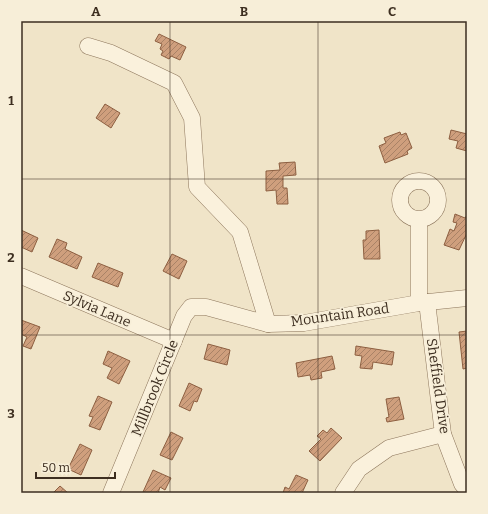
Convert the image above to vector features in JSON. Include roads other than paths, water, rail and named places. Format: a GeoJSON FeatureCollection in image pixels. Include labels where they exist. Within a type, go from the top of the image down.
{"type":"FeatureCollection","features":[{"type":"Feature","properties":{"kind":"street"},"geometry":{"type":"LineString","coordinates":[[88,46],[111,53],[174,83],[192,118],[197,187],[240,232],[268,324]]}},
{"type":"Feature","properties":{"kind":"street","name":"Sheffield Drive"},"geometry":{"type":"LineString","coordinates":[[419,220],[423,302],[443,434],[462,484],[467,490]]}},
{"type":"Feature","properties":{"kind":"street","name":"Sylvia Lane"},"geometry":{"type":"LineString","coordinates":[[21,276],[174,341]]}},
{"type":"Feature","properties":{"kind":"street","name":"Mountain Road"},"geometry":{"type":"LineString","coordinates":[[192,307],[206,307],[268,324],[304,323],[423,302],[467,298]]}},
{"type":"Feature","properties":{"kind":"street","name":"Millbrook Circle"},"geometry":{"type":"LineString","coordinates":[[111,493],[184,316],[192,307]]}},
{"type":"Feature","properties":{"kind":"street"},"geometry":{"type":"LineString","coordinates":[[343,493],[359,469],[389,448],[443,434]]}}]}
